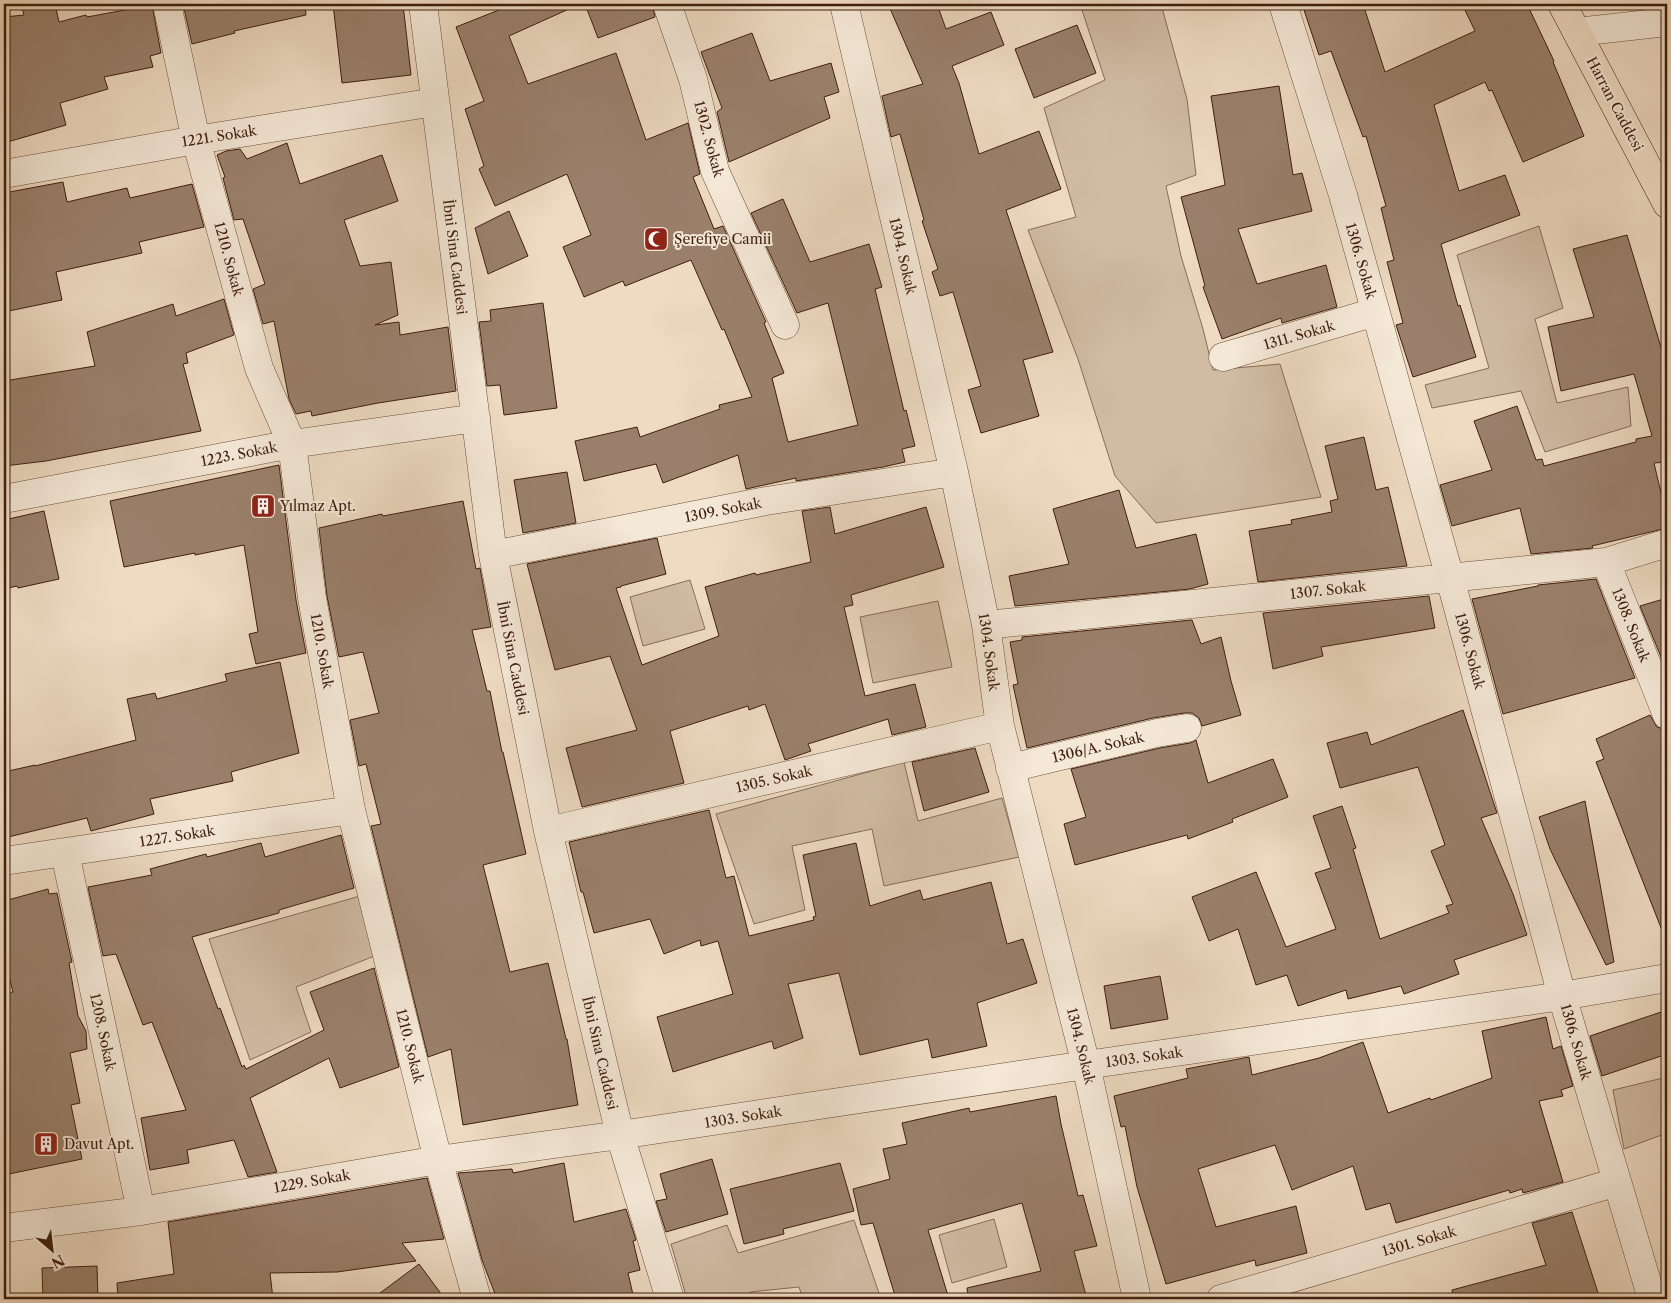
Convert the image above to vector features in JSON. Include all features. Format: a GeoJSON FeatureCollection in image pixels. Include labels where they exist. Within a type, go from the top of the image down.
{"type":"FeatureCollection","features":[{"type":"Feature","properties":{"kind":"main road","name":"Harran Caddesi"},"geometry":{"type":"LineString","coordinates":[[1562,4],[1667,204]]}},
{"type":"Feature","properties":{"kind":"street","name":"1210. Sokak"},"geometry":{"type":"LineString","coordinates":[[167,4],[196,140],[259,368],[292,444],[312,598],[351,810],[438,1160],[477,1299]]}},
{"type":"Feature","properties":{"kind":"street","name":"İbni Sina Caddesi"},"geometry":{"type":"LineString","coordinates":[[423,4],[493,555],[548,831],[620,1135],[670,1299]]}},
{"type":"Feature","properties":{"kind":"street","name":"1302. Sokak"},"geometry":{"type":"LineString","coordinates":[[667,4],[693,79],[715,171],[785,325]]}},
{"type":"Feature","properties":{"kind":"street","name":"1304. Sokak"},"geometry":{"type":"LineString","coordinates":[[844,4],[954,472],[986,625],[1000,726],[1086,1065],[1137,1299]]}},
{"type":"Feature","properties":{"kind":"street","name":"1306. Sokak"},"geometry":{"type":"LineString","coordinates":[[1283,4],[1343,196],[1450,578],[1562,996],[1652,1299]]}},
{"type":"Feature","properties":{"kind":"street"},"geometry":{"type":"LineString","coordinates":[[1577,32],[1667,22]]}},
{"type":"Feature","properties":{"kind":"street","name":"1221. Sokak"},"geometry":{"type":"LineString","coordinates":[[4,174],[196,140],[435,102]]}},
{"type":"Feature","properties":{"kind":"street","name":"1311. Sokak"},"geometry":{"type":"LineString","coordinates":[[1223,357],[1376,312]]}},
{"type":"Feature","properties":{"kind":"street","name":"1223. Sokak"},"geometry":{"type":"LineString","coordinates":[[4,499],[292,444],[476,418]]}},
{"type":"Feature","properties":{"kind":"street","name":"1309. Sokak"},"geometry":{"type":"LineString","coordinates":[[493,555],[766,501],[954,472]]}},
{"type":"Feature","properties":{"kind":"street","name":"1307. Sokak"},"geometry":{"type":"LineString","coordinates":[[986,625],[1606,562],[1667,543]]}},
{"type":"Feature","properties":{"kind":"street","name":"1308. Sokak"},"geometry":{"type":"LineString","coordinates":[[1606,562],[1667,715]]}},
{"type":"Feature","properties":{"kind":"street","name":"1305. Sokak"},"geometry":{"type":"LineString","coordinates":[[548,831],[1000,726]]}},
{"type":"Feature","properties":{"kind":"street","name":"1306/A. Sokak"},"geometry":{"type":"LineString","coordinates":[[1010,768],[1156,733],[1187,728]]}},
{"type":"Feature","properties":{"kind":"street","name":"1227. Sokak"},"geometry":{"type":"LineString","coordinates":[[4,861],[351,810]]}},
{"type":"Feature","properties":{"kind":"street","name":"1208. Sokak"},"geometry":{"type":"LineString","coordinates":[[65,853],[141,1211]]}},
{"type":"Feature","properties":{"kind":"street","name":"1303. Sokak"},"geometry":{"type":"LineString","coordinates":[[620,1135],[1562,996],[1667,978]]}},
{"type":"Feature","properties":{"kind":"street","name":"1229. Sokak"},"geometry":{"type":"LineString","coordinates":[[4,1228],[141,1211],[438,1160],[620,1135]]}},
{"type":"Feature","properties":{"kind":"street","name":"1301. Sokak"},"geometry":{"type":"LineString","coordinates":[[1221,1299],[1617,1182]]}},
{"type":"Feature","properties":{"kind":"shaded area"},"geometry":{"type":"Polygon","coordinates":[[[1080,4],[1161,4],[1187,99],[1196,175],[1166,186],[1181,256],[1213,370],[1280,364],[1321,497],[1156,523],[1115,476],[1078,359],[1028,230],[1076,217],[1044,108],[1105,80],[1080,4]]]}},
{"type":"Feature","properties":{"kind":"shaded area"},"geometry":{"type":"Polygon","coordinates":[[[1539,226],[1563,308],[1535,319],[1557,403],[1628,387],[1631,426],[1545,452],[1521,391],[1432,408],[1425,385],[1489,368],[1457,255],[1539,226]]]}},
{"type":"Feature","properties":{"kind":"shaded area"},"geometry":{"type":"Polygon","coordinates":[[[690,580],[705,629],[643,646],[630,597],[690,580]]]}},
{"type":"Feature","properties":{"kind":"shaded area"},"geometry":{"type":"Polygon","coordinates":[[[938,601],[952,667],[873,683],[860,617],[938,601]]]}},
{"type":"Feature","properties":{"kind":"shaded area"},"geometry":{"type":"Polygon","coordinates":[[[904,762],[918,821],[1002,798],[1019,857],[884,886],[872,829],[792,846],[805,910],[754,924],[716,814],[904,762]]]}},
{"type":"Feature","properties":{"kind":"shaded area"},"geometry":{"type":"Polygon","coordinates":[[[360,896],[377,955],[296,987],[311,1032],[250,1060],[209,939],[360,896]]]}},
{"type":"Feature","properties":{"kind":"shaded area"},"geometry":{"type":"Polygon","coordinates":[[[1667,1077],[1667,1133],[1624,1149],[1613,1090],[1667,1077]]]}},
{"type":"Feature","properties":{"kind":"shaded area"},"geometry":{"type":"Polygon","coordinates":[[[994,1219],[1007,1267],[952,1283],[939,1235],[994,1219]]]}},
{"type":"Feature","properties":{"kind":"shaded area"},"geometry":{"type":"Polygon","coordinates":[[[854,1220],[881,1299],[803,1299],[799,1287],[750,1292],[751,1299],[687,1299],[671,1244],[727,1225],[738,1253],[854,1220]]]}},
{"type":"Feature","properties":{"kind":"building"},"geometry":{"type":"Polygon","coordinates":[[[21,4],[55,4],[59,22],[86,15],[87,17],[152,5],[161,53],[150,56],[153,67],[104,77],[108,89],[60,103],[66,125],[4,143],[4,17],[24,15],[21,4]]]}},
{"type":"Feature","properties":{"kind":"building"},"geometry":{"type":"Polygon","coordinates":[[[183,4],[305,4],[306,15],[234,31],[235,33],[192,44],[183,4]]]}},
{"type":"Feature","properties":{"kind":"building"},"geometry":{"type":"Polygon","coordinates":[[[333,4],[403,4],[411,75],[342,83],[333,4]]]}},
{"type":"Feature","properties":{"kind":"building"},"geometry":{"type":"Polygon","coordinates":[[[514,4],[580,4],[509,36],[528,84],[616,53],[646,140],[688,123],[700,174],[693,177],[714,229],[723,226],[766,322],[764,323],[784,373],[772,378],[788,442],[858,425],[828,303],[797,313],[751,213],[783,199],[810,262],[869,244],[882,287],[875,289],[904,411],[906,410],[915,446],[902,449],[905,462],[796,481],[796,478],[746,489],[738,455],[663,483],[656,464],[584,481],[575,441],[637,427],[640,437],[720,409],[719,405],[752,397],[724,329],[722,330],[691,260],[625,286],[623,281],[584,297],[563,247],[591,235],[567,174],[495,206],[479,169],[484,166],[465,109],[484,101],[456,27],[514,4]]]}},
{"type":"Feature","properties":{"kind":"building"},"geometry":{"type":"Polygon","coordinates":[[[585,4],[652,4],[655,17],[598,38],[585,4]]]}},
{"type":"Feature","properties":{"kind":"building"},"geometry":{"type":"Polygon","coordinates":[[[888,4],[937,4],[946,29],[991,12],[1004,45],[952,66],[959,83],[979,154],[1039,131],[1061,189],[1006,210],[1053,352],[1023,360],[1039,416],[981,433],[968,390],[981,386],[953,292],[940,296],[932,272],[938,269],[922,221],[924,220],[900,134],[891,137],[882,96],[923,84],[888,4]]]}},
{"type":"Feature","properties":{"kind":"building"},"geometry":{"type":"Polygon","coordinates":[[[1302,4],[1363,4],[1385,72],[1475,31],[1462,4],[1527,4],[1554,61],[1584,136],[1523,162],[1492,90],[1489,91],[1485,82],[1434,105],[1459,191],[1505,175],[1520,215],[1441,244],[1458,306],[1460,305],[1476,357],[1413,377],[1396,325],[1403,323],[1387,262],[1394,260],[1381,208],[1386,206],[1366,136],[1363,137],[1331,51],[1319,55],[1302,4]]]}},
{"type":"Feature","properties":{"kind":"building"},"geometry":{"type":"Polygon","coordinates":[[[1077,25],[1096,73],[1034,98],[1015,49],[1077,25]]]}},
{"type":"Feature","properties":{"kind":"building"},"geometry":{"type":"Polygon","coordinates":[[[752,33],[770,81],[831,63],[839,92],[824,97],[830,118],[729,162],[717,112],[722,108],[701,52],[752,33]]]}},
{"type":"Feature","properties":{"kind":"building"},"geometry":{"type":"Polygon","coordinates":[[[1279,86],[1293,175],[1302,173],[1312,211],[1238,229],[1257,284],[1326,265],[1337,307],[1282,323],[1281,318],[1222,339],[1203,287],[1205,286],[1181,197],[1225,185],[1211,96],[1279,86]]]}},
{"type":"Feature","properties":{"kind":"building"},"geometry":{"type":"Polygon","coordinates":[[[287,143],[300,184],[382,155],[398,201],[344,220],[360,266],[391,262],[398,315],[375,325],[399,322],[400,335],[448,327],[456,391],[378,403],[312,416],[311,411],[296,414],[289,399],[274,321],[263,324],[253,289],[265,284],[243,219],[234,220],[223,178],[225,177],[217,155],[226,151],[240,149],[247,159],[287,143]]]}},
{"type":"Feature","properties":{"kind":"building"},"geometry":{"type":"Polygon","coordinates":[[[63,182],[67,202],[127,188],[130,198],[192,184],[204,227],[139,242],[142,253],[56,272],[62,300],[4,312],[4,193],[63,182]]]}},
{"type":"Feature","properties":{"kind":"building"},"geometry":{"type":"Polygon","coordinates":[[[509,211],[528,256],[488,274],[475,228],[509,211]]]}},
{"type":"Feature","properties":{"kind":"building"},"geometry":{"type":"Polygon","coordinates":[[[1627,235],[1667,367],[1667,462],[1654,463],[1667,519],[1667,528],[1592,546],[1593,548],[1531,554],[1520,508],[1452,526],[1440,485],[1492,470],[1474,421],[1517,406],[1536,460],[1542,459],[1544,466],[1652,436],[1634,374],[1561,391],[1548,327],[1594,317],[1573,249],[1627,235]]]}},
{"type":"Feature","properties":{"kind":"building"},"geometry":{"type":"Polygon","coordinates":[[[224,299],[234,335],[186,353],[188,363],[183,364],[201,431],[46,461],[4,466],[4,381],[95,366],[87,332],[173,304],[176,316],[224,299]]]}},
{"type":"Feature","properties":{"kind":"building"},"geometry":{"type":"Polygon","coordinates":[[[543,303],[557,408],[504,415],[500,385],[487,386],[479,322],[491,321],[490,310],[543,303]]]}},
{"type":"Feature","properties":{"kind":"building"},"geometry":{"type":"Polygon","coordinates":[[[1364,437],[1376,490],[1388,487],[1407,566],[1258,582],[1249,531],[1292,524],[1291,520],[1332,512],[1330,501],[1338,499],[1325,446],[1364,437]]]}},
{"type":"Feature","properties":{"kind":"building"},"geometry":{"type":"Polygon","coordinates":[[[279,465],[296,600],[306,653],[256,664],[249,634],[258,632],[244,545],[124,567],[110,501],[279,465]]]}},
{"type":"Feature","properties":{"kind":"building"},"geometry":{"type":"Polygon","coordinates":[[[567,472],[576,523],[523,533],[514,480],[567,472]]]}},
{"type":"Feature","properties":{"kind":"building"},"geometry":{"type":"Polygon","coordinates":[[[1119,490],[1136,548],[1196,534],[1208,584],[1190,589],[1015,606],[1009,576],[1069,564],[1053,509],[1119,490]]]}},
{"type":"Feature","properties":{"kind":"building"},"geometry":{"type":"Polygon","coordinates":[[[463,501],[476,569],[480,568],[491,627],[472,630],[487,691],[490,691],[526,854],[483,865],[510,972],[548,963],[567,1039],[578,1105],[463,1125],[451,1049],[428,1057],[371,826],[381,824],[366,764],[359,766],[350,720],[379,713],[363,652],[339,657],[327,596],[319,528],[382,514],[383,516],[463,501]]]}},
{"type":"Feature","properties":{"kind":"building"},"geometry":{"type":"Polygon","coordinates":[[[830,507],[835,534],[926,507],[944,567],[851,595],[853,605],[844,607],[865,696],[915,684],[926,727],[892,735],[888,719],[808,744],[811,751],[785,760],[765,704],[749,710],[748,706],[670,731],[684,783],[582,807],[566,748],[637,730],[610,656],[555,670],[527,564],[657,538],[666,574],[616,588],[642,665],[719,636],[705,587],[755,573],[756,575],[811,562],[802,511],[830,507]]]}},
{"type":"Feature","properties":{"kind":"building"},"geometry":{"type":"Polygon","coordinates":[[[44,511],[59,579],[18,588],[17,586],[4,589],[4,520],[44,511]]]}},
{"type":"Feature","properties":{"kind":"building"},"geometry":{"type":"Polygon","coordinates":[[[1596,579],[1635,678],[1503,714],[1472,599],[1538,585],[1596,579]]]}},
{"type":"Feature","properties":{"kind":"building"},"geometry":{"type":"Polygon","coordinates":[[[1429,596],[1435,628],[1321,647],[1323,656],[1273,669],[1263,613],[1429,596]]]}},
{"type":"Feature","properties":{"kind":"building"},"geometry":{"type":"Polygon","coordinates":[[[1667,598],[1667,669],[1666,669],[1640,606],[1667,598]]]}},
{"type":"Feature","properties":{"kind":"building"},"geometry":{"type":"Polygon","coordinates":[[[1192,620],[1201,644],[1221,637],[1241,715],[1202,726],[1199,718],[1192,713],[1184,713],[1153,718],[1027,748],[1013,685],[1018,684],[1010,642],[1022,640],[1022,637],[1192,620]]]}},
{"type":"Feature","properties":{"kind":"building"},"geometry":{"type":"Polygon","coordinates":[[[280,662],[299,753],[231,772],[233,781],[150,799],[154,814],[91,831],[87,818],[4,838],[4,772],[136,740],[127,699],[155,693],[157,699],[227,681],[225,674],[280,662]]]}},
{"type":"Feature","properties":{"kind":"building"},"geometry":{"type":"Polygon","coordinates":[[[1463,710],[1497,813],[1481,818],[1513,894],[1527,935],[1454,960],[1459,974],[1404,994],[1401,986],[1348,999],[1346,990],[1298,1006],[1287,975],[1256,985],[1238,929],[1209,941],[1192,897],[1256,872],[1286,947],[1336,929],[1315,873],[1331,868],[1313,816],[1342,806],[1356,848],[1353,849],[1380,939],[1449,913],[1446,906],[1453,904],[1431,851],[1445,845],[1418,767],[1340,788],[1327,743],[1367,732],[1371,745],[1463,710]]]}},
{"type":"Feature","properties":{"kind":"building"},"geometry":{"type":"Polygon","coordinates":[[[1650,715],[1657,727],[1667,730],[1667,938],[1665,938],[1596,762],[1604,759],[1596,739],[1650,715]]]}},
{"type":"Feature","properties":{"kind":"building"},"geometry":{"type":"Polygon","coordinates":[[[1196,740],[1208,783],[1273,759],[1288,797],[1232,819],[1233,822],[1188,839],[1187,835],[1075,865],[1064,824],[1086,817],[1071,769],[1160,748],[1190,743],[1196,740]]]}},
{"type":"Feature","properties":{"kind":"building"},"geometry":{"type":"Polygon","coordinates":[[[975,748],[989,792],[924,811],[912,762],[975,748]]]}},
{"type":"Feature","properties":{"kind":"building"},"geometry":{"type":"Polygon","coordinates":[[[1585,801],[1614,962],[1606,965],[1550,849],[1539,817],[1585,801]]]}},
{"type":"Feature","properties":{"kind":"building"},"geometry":{"type":"Polygon","coordinates":[[[709,810],[726,878],[734,876],[749,936],[814,920],[813,917],[816,916],[803,855],[856,843],[870,906],[920,890],[923,900],[991,882],[1007,944],[1023,939],[1037,983],[977,1003],[987,1046],[932,1058],[928,1039],[860,1055],[839,973],[788,984],[803,1038],[774,1049],[772,1041],[673,1072],[657,1017],[733,994],[718,941],[701,946],[700,940],[664,954],[650,919],[594,933],[583,892],[581,892],[569,842],[709,810]]]}},
{"type":"Feature","properties":{"kind":"building"},"geometry":{"type":"Polygon","coordinates":[[[341,835],[354,888],[279,910],[279,913],[192,937],[218,1009],[220,1008],[242,1067],[244,1065],[246,1069],[324,1030],[310,992],[374,968],[399,1067],[340,1088],[329,1058],[250,1098],[277,1172],[248,1177],[234,1140],[187,1150],[189,1163],[150,1170],[141,1118],[186,1110],[152,1022],[143,1025],[116,954],[103,956],[88,887],[152,875],[150,869],[206,854],[207,857],[261,843],[265,857],[341,835]]]}},
{"type":"Feature","properties":{"kind":"building"},"geometry":{"type":"Polygon","coordinates":[[[48,889],[49,894],[57,893],[72,962],[69,963],[78,1016],[86,1031],[87,1049],[70,1053],[80,1103],[71,1105],[82,1159],[4,1175],[4,993],[13,992],[4,959],[4,901],[48,889]]]}},
{"type":"Feature","properties":{"kind":"building"},"geometry":{"type":"Polygon","coordinates":[[[1160,976],[1168,1019],[1111,1029],[1104,986],[1160,976]]]}},
{"type":"Feature","properties":{"kind":"building"},"geometry":{"type":"Polygon","coordinates":[[[1667,1010],[1667,1054],[1602,1076],[1590,1036],[1667,1010]]]}},
{"type":"Feature","properties":{"kind":"building"},"geometry":{"type":"Polygon","coordinates":[[[1546,1017],[1553,1049],[1561,1046],[1573,1086],[1561,1090],[1563,1096],[1539,1101],[1563,1182],[1523,1193],[1522,1189],[1510,1193],[1509,1190],[1396,1223],[1390,1203],[1366,1210],[1353,1166],[1292,1190],[1275,1145],[1198,1169],[1216,1227],[1296,1206],[1307,1253],[1256,1266],[1255,1260],[1166,1284],[1137,1187],[1125,1126],[1121,1127],[1114,1096],[1188,1078],[1186,1069],[1249,1057],[1252,1075],[1319,1058],[1363,1042],[1388,1113],[1492,1078],[1482,1031],[1546,1017]]]}},
{"type":"Feature","properties":{"kind":"building"},"geometry":{"type":"Polygon","coordinates":[[[1056,1096],[1078,1196],[1083,1195],[1097,1246],[1074,1251],[1087,1299],[968,1299],[967,1288],[1041,1271],[1022,1203],[928,1230],[949,1299],[896,1299],[873,1223],[861,1225],[853,1189],[890,1179],[883,1149],[907,1144],[902,1123],[969,1108],[970,1112],[1056,1096]]]}},
{"type":"Feature","properties":{"kind":"building"},"geometry":{"type":"Polygon","coordinates":[[[712,1159],[728,1214],[666,1232],[656,1201],[667,1199],[660,1174],[712,1159]]]}},
{"type":"Feature","properties":{"kind":"building"},"geometry":{"type":"Polygon","coordinates":[[[564,1163],[574,1222],[626,1209],[636,1240],[633,1241],[640,1270],[628,1273],[634,1299],[497,1299],[482,1260],[458,1173],[512,1169],[513,1173],[564,1163]]]}},
{"type":"Feature","properties":{"kind":"building"},"geometry":{"type":"Polygon","coordinates":[[[840,1163],[854,1211],[783,1229],[784,1234],[744,1244],[730,1189],[840,1163]]]}},
{"type":"Feature","properties":{"kind":"building"},"geometry":{"type":"Polygon","coordinates":[[[427,1178],[444,1239],[402,1243],[416,1261],[337,1272],[270,1273],[273,1299],[118,1299],[117,1283],[174,1274],[168,1222],[427,1178]]]}},
{"type":"Feature","properties":{"kind":"building"},"geometry":{"type":"Polygon","coordinates":[[[1572,1212],[1600,1299],[1453,1299],[1452,1290],[1546,1265],[1532,1223],[1572,1212]]]}},
{"type":"Feature","properties":{"kind":"building"},"geometry":{"type":"Polygon","coordinates":[[[419,1264],[445,1299],[372,1299],[419,1264]]]}},
{"type":"Feature","properties":{"kind":"building"},"geometry":{"type":"Polygon","coordinates":[[[97,1266],[98,1299],[43,1299],[42,1268],[97,1266]]]}},
{"type":"Feature","properties":{"kind":"place","name":"Şerefiye Camii"},"geometry":{"type":"Point","coordinates":[656,239]}},
{"type":"Feature","properties":{"kind":"place","name":"Yılmaz Apt."},"geometry":{"type":"Point","coordinates":[263,506]}},
{"type":"Feature","properties":{"kind":"place","name":"Davut Apt."},"geometry":{"type":"Point","coordinates":[46,1144]}}]}
